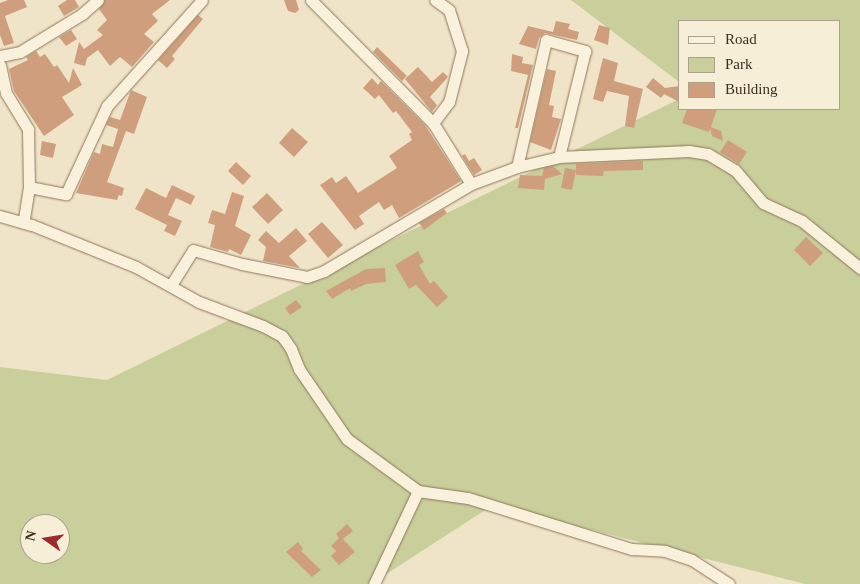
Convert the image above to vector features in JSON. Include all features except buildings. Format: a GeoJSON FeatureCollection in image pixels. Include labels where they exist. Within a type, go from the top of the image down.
{"type":"FeatureCollection","features":[{"type":"Feature","properties":{"kind":"street"},"geometry":{"type":"LineString","coordinates":[[0,56],[20,52],[82,14],[98,0]]}},
{"type":"Feature","properties":{"kind":"street"},"geometry":{"type":"LineString","coordinates":[[29,187],[66,194],[107,106],[202,0]]}},
{"type":"Feature","properties":{"kind":"street"},"geometry":{"type":"LineString","coordinates":[[311,0],[433,123],[471,184]]}},
{"type":"Feature","properties":{"kind":"street"},"geometry":{"type":"LineString","coordinates":[[433,123],[450,102],[462,51],[448,10],[435,0]]}},
{"type":"Feature","properties":{"kind":"street"},"geometry":{"type":"LineString","coordinates":[[517,167],[546,40],[585,51],[559,156]]}},
{"type":"Feature","properties":{"kind":"street"},"geometry":{"type":"LineString","coordinates":[[0,65],[6,94],[28,129],[29,187],[23,223]]}},
{"type":"Feature","properties":{"kind":"street"},"geometry":{"type":"LineString","coordinates":[[171,285],[193,250],[307,277],[324,271],[471,184],[517,167],[559,156],[689,151],[708,154],[735,170],[763,203],[802,221],[860,268]]}},
{"type":"Feature","properties":{"kind":"street"},"geometry":{"type":"LineString","coordinates":[[0,216],[23,223],[136,267],[207,306],[263,326],[282,336],[292,349],[299,369],[347,439],[418,491],[468,498],[632,549],[665,551],[692,560],[729,584]]}},
{"type":"Feature","properties":{"kind":"street"},"geometry":{"type":"LineString","coordinates":[[374,584],[418,491]]}},
{"type":"Feature","properties":{"kind":"green space"},"geometry":{"type":"Polygon","coordinates":[[[571,0],[860,0],[860,584],[805,584],[493,505],[371,584],[0,584],[0,367],[107,380],[678,99],[678,110],[840,110],[840,20],[678,20],[678,81],[571,0]]]}}]}
